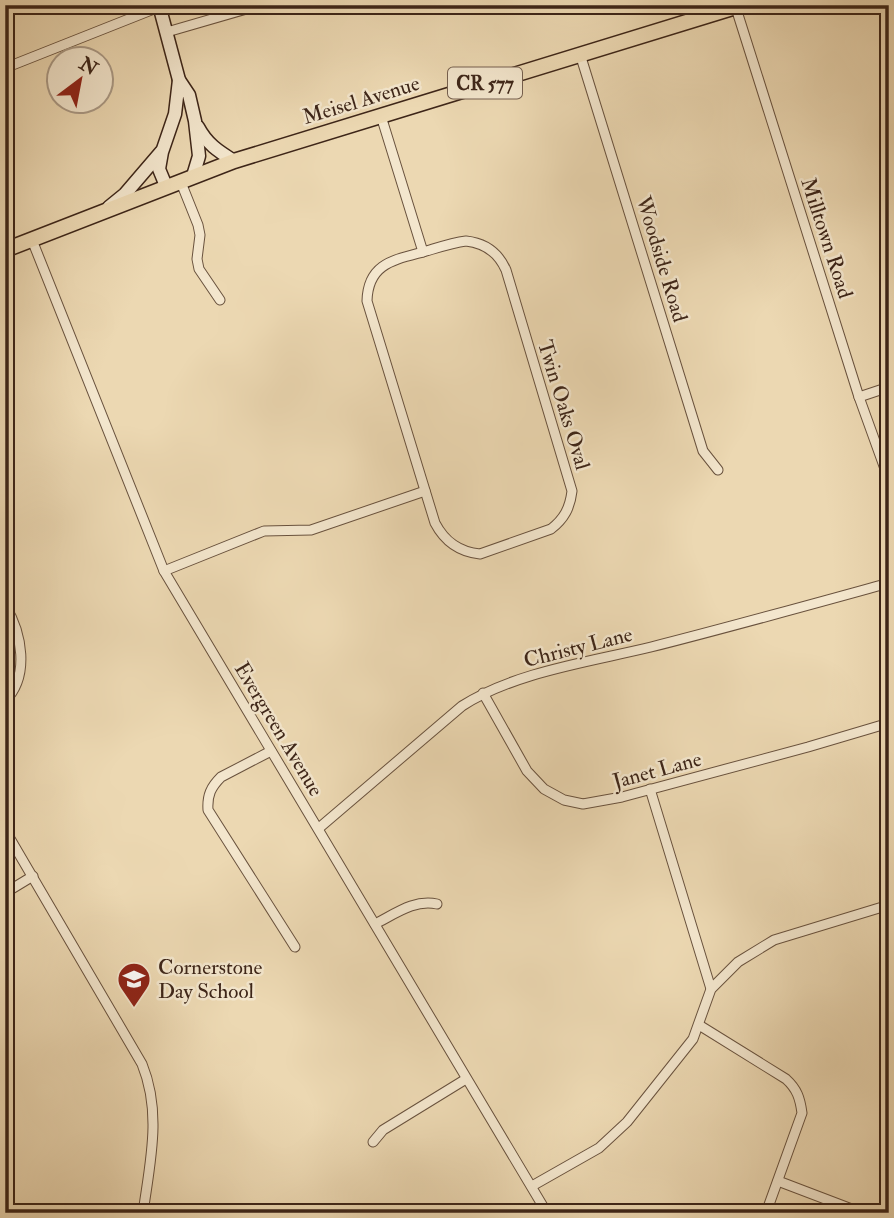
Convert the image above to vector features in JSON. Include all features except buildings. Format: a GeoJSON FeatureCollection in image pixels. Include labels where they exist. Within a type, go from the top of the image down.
{"type":"FeatureCollection","features":[{"type":"Feature","properties":{"kind":"main road","name":"Meisel Avenue"},"geometry":{"type":"LineString","coordinates":[[187,178],[234,161],[738,6]]}},
{"type":"Feature","properties":{"kind":"main road","name":"CR 577"},"geometry":{"type":"LineString","coordinates":[[5,250],[187,178]]}},
{"type":"Feature","properties":{"kind":"street"},"geometry":{"type":"LineString","coordinates":[[167,32],[260,5]]}},
{"type":"Feature","properties":{"kind":"street"},"geometry":{"type":"LineString","coordinates":[[5,68],[159,6],[179,80],[189,95],[195,121],[199,156],[187,178],[198,225],[199,269],[220,300]]}},
{"type":"Feature","properties":{"kind":"street","name":"Milltown Road"},"geometry":{"type":"LineString","coordinates":[[738,6],[859,397],[889,480]]}},
{"type":"Feature","properties":{"kind":"street","name":"Woodside Road"},"geometry":{"type":"LineString","coordinates":[[580,54],[703,451],[719,470]]}},
{"type":"Feature","properties":{"kind":"street"},"geometry":{"type":"LineString","coordinates":[[166,186],[159,169],[175,114],[179,80]]}},
{"type":"Feature","properties":{"kind":"street"},"geometry":{"type":"LineString","coordinates":[[381,116],[423,252]]}},
{"type":"Feature","properties":{"kind":"street"},"geometry":{"type":"LineString","coordinates":[[195,121],[209,145],[234,161]]}},
{"type":"Feature","properties":{"kind":"street"},"geometry":{"type":"LineString","coordinates":[[107,210],[162,152]]}},
{"type":"Feature","properties":{"kind":"street","name":"Evergreen Avenue"},"geometry":{"type":"LineString","coordinates":[[32,240],[164,571],[547,1213]]}},
{"type":"Feature","properties":{"kind":"street","name":"Twin Oaks Oval"},"geometry":{"type":"LineString","coordinates":[[457,242],[474,242],[490,249],[502,262],[572,491],[569,509],[551,529],[480,554],[461,550],[446,539],[435,523],[367,301],[372,277],[383,265],[423,252],[457,242]]}},
{"type":"Feature","properties":{"kind":"street"},"geometry":{"type":"LineString","coordinates":[[859,397],[889,387]]}},
{"type":"Feature","properties":{"kind":"street"},"geometry":{"type":"LineString","coordinates":[[164,571],[264,531],[311,530],[425,491]]}},
{"type":"Feature","properties":{"kind":"street","name":"Christy Lane"},"geometry":{"type":"LineString","coordinates":[[319,828],[462,706],[483,693],[545,673],[719,630],[889,583]]}},
{"type":"Feature","properties":{"kind":"street"},"geometry":{"type":"LineString","coordinates":[[5,605],[19,635],[21,661],[16,685],[5,701]]}},
{"type":"Feature","properties":{"kind":"street","name":"Janet Lane"},"geometry":{"type":"LineString","coordinates":[[483,693],[527,771],[544,789],[564,800],[583,804],[650,789],[889,723]]}},
{"type":"Feature","properties":{"kind":"street"},"geometry":{"type":"LineString","coordinates":[[271,751],[214,783],[209,791],[208,810],[295,947]]}},
{"type":"Feature","properties":{"kind":"street"},"geometry":{"type":"LineString","coordinates":[[650,789],[711,989]]}},
{"type":"Feature","properties":{"kind":"street"},"geometry":{"type":"LineString","coordinates":[[5,830],[142,1064],[147,1077],[154,1104],[155,1132],[143,1213]]}},
{"type":"Feature","properties":{"kind":"street"},"geometry":{"type":"LineString","coordinates":[[5,893],[33,876]]}},
{"type":"Feature","properties":{"kind":"street"},"geometry":{"type":"LineString","coordinates":[[375,924],[424,901],[437,904]]}},
{"type":"Feature","properties":{"kind":"street"},"geometry":{"type":"LineString","coordinates":[[532,1186],[615,1136],[692,1039],[711,989],[738,962],[761,946],[787,936],[889,905]]}},
{"type":"Feature","properties":{"kind":"street"},"geometry":{"type":"LineString","coordinates":[[699,1025],[786,1079],[795,1088],[802,1113],[766,1213]]}},
{"type":"Feature","properties":{"kind":"street"},"geometry":{"type":"LineString","coordinates":[[373,1142],[383,1130],[466,1079]]}},
{"type":"Feature","properties":{"kind":"street"},"geometry":{"type":"LineString","coordinates":[[778,1181],[862,1213]]}},
{"type":"Feature","properties":{"kind":"place","name":"Cornerstone Day School"},"geometry":{"type":"Point","coordinates":[134,1009]}}]}
